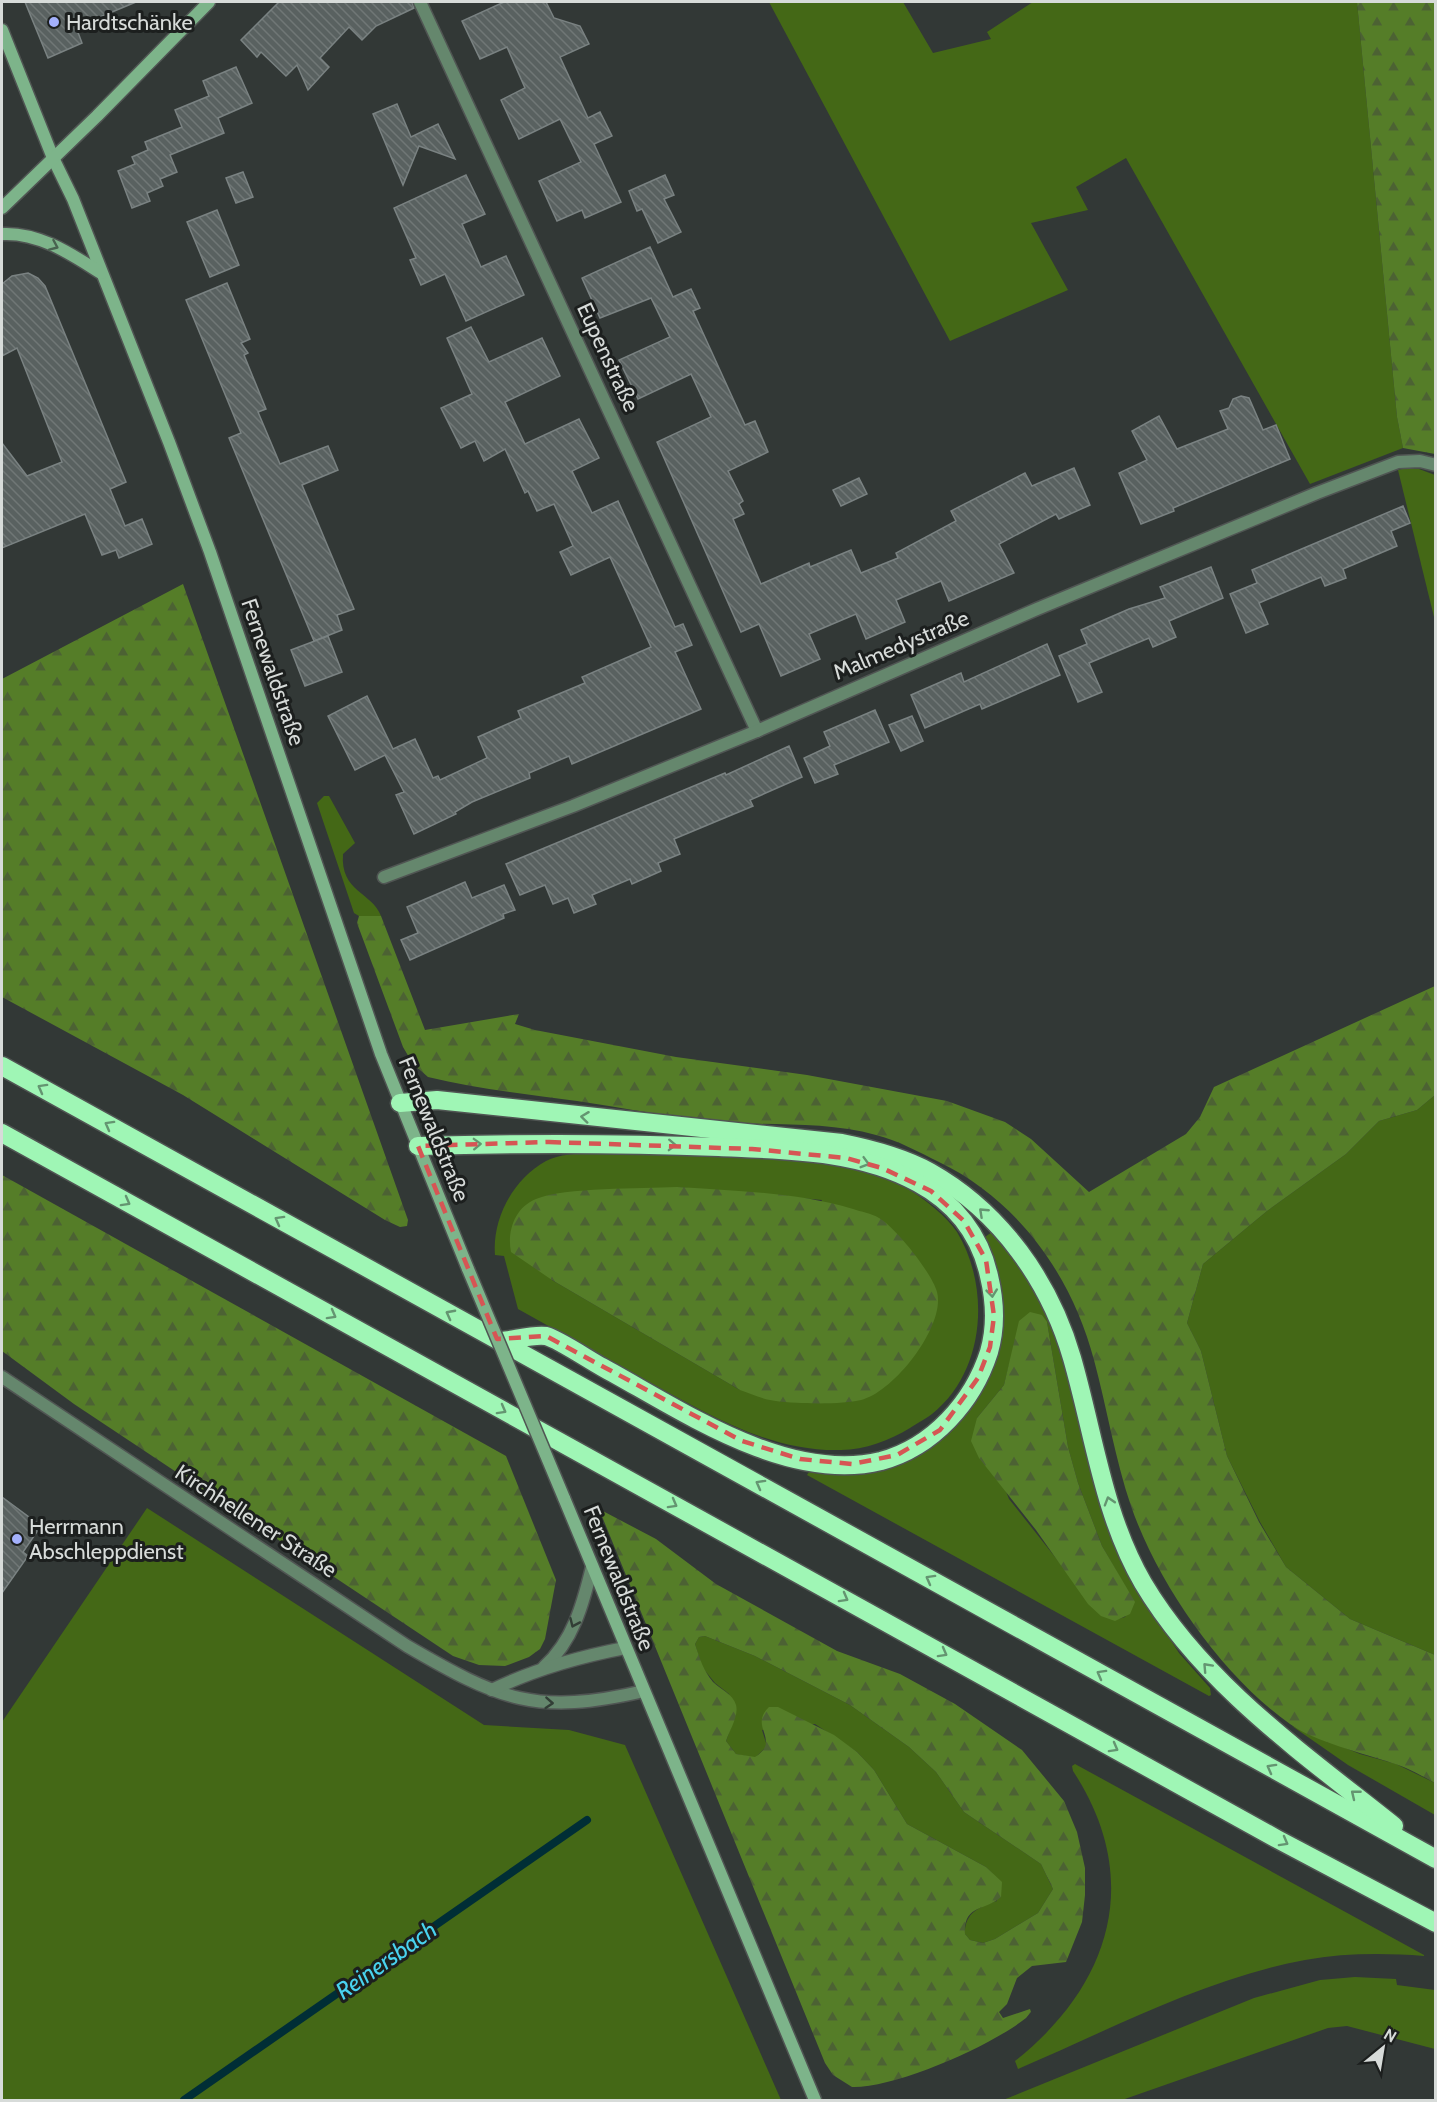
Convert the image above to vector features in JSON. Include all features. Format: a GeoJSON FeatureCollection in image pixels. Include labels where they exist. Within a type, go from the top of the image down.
{"type":"FeatureCollection","features":[{"type":"Feature","properties":{"kind":"highway"},"geometry":{"type":"LineString","coordinates":[[2,1066],[1434,1858]]}},
{"type":"Feature","properties":{"kind":"highway"},"geometry":{"type":"LineString","coordinates":[[400,1103],[437,1100],[826,1140],[894,1156],[930,1172],[961,1194],[1007,1236],[1051,1301],[1073,1361],[1112,1511],[1127,1552],[1161,1610],[1190,1648],[1221,1681],[1273,1728],[1434,1858]]}},
{"type":"Feature","properties":{"kind":"highway"},"geometry":{"type":"LineString","coordinates":[[2,1133],[1277,1839],[1436,1923]]}},
{"type":"Feature","properties":{"kind":"highway"},"geometry":{"type":"LineString","coordinates":[[418,1146],[549,1142],[643,1144],[752,1149],[846,1158],[907,1178],[943,1199],[964,1221],[979,1245],[992,1287],[994,1316],[990,1347],[978,1378],[962,1405],[940,1430],[913,1448],[897,1455],[866,1463],[821,1463],[769,1450],[710,1426],[546,1336],[502,1341]]}},
{"type":"Feature","properties":{"kind":"main road"},"geometry":{"type":"LineString","coordinates":[[2,208],[208,2]]}},
{"type":"Feature","properties":{"kind":"main road","name":"Fernewaldstraße"},"geometry":{"type":"LineString","coordinates":[[2,30],[53,158],[74,199],[210,552],[373,1033],[400,1103],[815,2100]]}},
{"type":"Feature","properties":{"kind":"main road"},"geometry":{"type":"LineString","coordinates":[[2,234],[41,240],[63,249],[101,273]]}},
{"type":"Feature","properties":{"kind":"street","name":"Eupenstraße"},"geometry":{"type":"LineString","coordinates":[[420,2],[757,730]]}},
{"type":"Feature","properties":{"kind":"street","name":"Malmedystraße"},"geometry":{"type":"LineString","coordinates":[[384,877],[573,806],[757,730],[1048,604],[1398,462],[1420,461],[1436,465]]}},
{"type":"Feature","properties":{"kind":"street","name":"Kirchhellener Straße"},"geometry":{"type":"LineString","coordinates":[[2,1377],[407,1646],[462,1678],[531,1702],[565,1704],[644,1691]]}},
{"type":"Feature","properties":{"kind":"street"},"geometry":{"type":"LineString","coordinates":[[541,1669],[567,1640],[584,1600],[592,1567]]}},
{"type":"Feature","properties":{"kind":"street"},"geometry":{"type":"LineString","coordinates":[[492,1690],[541,1669],[581,1657],[625,1648]]}},
{"type":"Feature","properties":{"kind":"highlighted area"},"geometry":{"type":"Polygon","coordinates":[[[549,1142],[752,1149],[846,1158],[882,1168],[931,1191],[964,1221],[986,1260],[994,1316],[990,1347],[978,1378],[940,1430],[897,1455],[852,1464],[800,1459],[742,1441],[546,1336],[497,1339],[418,1146],[549,1142]]]}},
{"type":"Feature","properties":{"kind":"green space"},"geometry":{"type":"Polygon","coordinates":[[[769,2],[903,2],[933,53],[991,39],[987,32],[1033,2],[1357,2],[1397,417],[1403,448],[1310,484],[1126,158],[1076,187],[1088,210],[1031,223],[1068,290],[950,341],[769,2]]]}},
{"type":"Feature","properties":{"kind":"green space"},"geometry":{"type":"Polygon","coordinates":[[[1357,2],[1435,2],[1435,454],[1403,448],[1397,417],[1357,2]]]}},
{"type":"Feature","properties":{"kind":"green space"},"geometry":{"type":"Polygon","coordinates":[[[1419,469],[1435,475],[1435,621],[1398,470],[1419,469]]]}},
{"type":"Feature","properties":{"kind":"green space"},"geometry":{"type":"Polygon","coordinates":[[[183,584],[408,1220],[407,1226],[400,1227],[385,1220],[183,1095],[2,997],[2,679],[183,584]]]}},
{"type":"Feature","properties":{"kind":"green space"},"geometry":{"type":"Polygon","coordinates":[[[324,796],[329,796],[355,843],[343,854],[346,876],[351,884],[377,908],[381,916],[359,916],[354,913],[317,803],[324,796]]]}},
{"type":"Feature","properties":{"kind":"green space"},"geometry":{"type":"Polygon","coordinates":[[[359,916],[381,916],[425,1030],[519,1014],[515,1024],[535,1030],[676,1057],[807,1075],[947,1101],[1005,1122],[1031,1139],[1089,1192],[1186,1134],[1200,1117],[1214,1087],[1435,986],[1435,1095],[1417,1110],[1379,1121],[1346,1154],[1267,1211],[1203,1264],[1187,1323],[1201,1351],[1227,1456],[1259,1522],[1286,1567],[1350,1619],[1435,1655],[1435,1783],[1403,1767],[1326,1742],[1290,1724],[1240,1681],[1195,1626],[1175,1597],[1158,1566],[1131,1506],[1120,1470],[1094,1360],[1072,1299],[1038,1244],[1017,1219],[993,1197],[967,1178],[916,1150],[884,1137],[857,1131],[818,1126],[701,1120],[483,1088],[428,1077],[413,1064],[403,1047],[357,923],[359,916]]]}},
{"type":"Feature","properties":{"kind":"green space"},"geometry":{"type":"Polygon","coordinates":[[[1435,1095],[1435,1655],[1350,1619],[1286,1567],[1260,1522],[1227,1456],[1201,1351],[1187,1323],[1203,1264],[1267,1211],[1346,1154],[1379,1121],[1417,1110],[1435,1095]]]}},
{"type":"Feature","properties":{"kind":"green space"},"geometry":{"type":"Polygon","coordinates":[[[591,1152],[710,1154],[802,1160],[844,1166],[881,1176],[910,1190],[936,1209],[957,1232],[968,1254],[975,1278],[978,1303],[977,1328],[972,1353],[963,1376],[950,1396],[932,1414],[894,1436],[877,1444],[859,1448],[814,1449],[762,1437],[737,1428],[665,1391],[518,1309],[504,1256],[495,1255],[497,1228],[507,1201],[524,1178],[546,1161],[591,1152]],[[677,1187],[552,1280],[740,1390],[822,1200],[677,1187]]]}},
{"type":"Feature","properties":{"kind":"green space"},"geometry":{"type":"Polygon","coordinates":[[[2,1175],[506,1456],[556,1580],[545,1639],[540,1649],[529,1657],[505,1666],[479,1665],[453,1656],[74,1404],[2,1351],[2,1175]]]}},
{"type":"Feature","properties":{"kind":"green space"},"geometry":{"type":"Polygon","coordinates":[[[677,1187],[766,1193],[810,1199],[879,1218],[912,1251],[937,1292],[938,1306],[933,1322],[914,1356],[888,1385],[874,1395],[861,1400],[816,1403],[766,1399],[740,1390],[552,1280],[511,1252],[511,1229],[517,1214],[528,1203],[536,1199],[584,1190],[677,1187]]]}},
{"type":"Feature","properties":{"kind":"green space"},"geometry":{"type":"Polygon","coordinates":[[[992,1232],[1014,1257],[1054,1323],[1145,1600],[1179,1653],[1210,1688],[1211,1695],[1209,1696],[807,1475],[809,1472],[848,1474],[867,1472],[903,1460],[936,1440],[972,1407],[984,1379],[998,1298],[998,1276],[985,1237],[992,1232]],[[1047,1322],[1009,1365],[1004,1385],[977,1418],[1009,1499],[1101,1615],[1115,1620],[1125,1617],[1134,1602],[1102,1546],[1078,1483],[1068,1447],[1047,1322]]]}},
{"type":"Feature","properties":{"kind":"green space"},"geometry":{"type":"Polygon","coordinates":[[[1030,1312],[1042,1315],[1047,1322],[1068,1447],[1078,1483],[1102,1546],[1135,1602],[1130,1614],[1115,1621],[1101,1616],[1088,1604],[1036,1530],[979,1458],[971,1441],[977,1418],[1004,1385],[1019,1321],[1030,1312]]]}},
{"type":"Feature","properties":{"kind":"green space"},"geometry":{"type":"Polygon","coordinates":[[[147,1508],[484,1725],[569,1730],[625,1745],[781,2100],[2,2100],[2,1722],[147,1508]]]}},
{"type":"Feature","properties":{"kind":"green space"},"geometry":{"type":"Polygon","coordinates":[[[599,1509],[656,1539],[716,1584],[837,1651],[900,1674],[955,1704],[1022,1750],[1064,1801],[1077,1832],[1085,1868],[1082,1922],[1066,1962],[1032,1966],[1017,1978],[1007,2004],[999,2012],[1003,2018],[1030,2009],[1031,2012],[1026,2018],[990,2041],[967,2052],[893,2081],[852,2087],[833,2075],[825,2063],[599,1509]],[[705,1636],[699,1637],[695,1644],[710,1678],[729,1695],[736,1705],[735,1719],[726,1741],[736,1754],[755,1757],[762,1751],[766,1745],[762,1727],[763,1714],[769,1707],[778,1707],[834,1735],[857,1752],[874,1770],[907,1824],[986,1867],[1002,1882],[1001,1897],[977,1909],[968,1918],[965,1924],[965,1934],[970,1940],[983,1943],[995,1939],[1038,1913],[1053,1889],[1041,1864],[964,1812],[936,1772],[909,1747],[850,1705],[755,1656],[705,1636]]]}},
{"type":"Feature","properties":{"kind":"green space"},"geometry":{"type":"Polygon","coordinates":[[[705,1636],[755,1656],[850,1705],[909,1747],[936,1772],[964,1812],[1041,1864],[1053,1889],[1038,1913],[995,1939],[983,1943],[970,1940],[965,1934],[965,1927],[970,1916],[984,1905],[997,1901],[993,1874],[986,1867],[907,1824],[874,1770],[857,1752],[815,1724],[762,1730],[767,1746],[755,1758],[736,1754],[726,1741],[735,1716],[729,1694],[715,1683],[702,1667],[695,1644],[699,1637],[705,1636]]]}},
{"type":"Feature","properties":{"kind":"green space"},"geometry":{"type":"Polygon","coordinates":[[[1292,1726],[1360,1754],[1396,1764],[1435,1783],[1435,1815],[1348,1765],[1292,1726]]]}},
{"type":"Feature","properties":{"kind":"green space"},"geometry":{"type":"Polygon","coordinates":[[[1075,1764],[1424,1956],[1379,1954],[1334,1956],[1268,1968],[1195,1992],[1018,2069],[1015,2061],[1048,2031],[1075,1999],[1094,1964],[1107,1928],[1111,1890],[1107,1851],[1095,1811],[1073,1771],[1072,1766],[1075,1764]]]}},
{"type":"Feature","properties":{"kind":"green space"},"geometry":{"type":"Polygon","coordinates":[[[1355,1977],[1396,1979],[1397,1985],[1435,1990],[1435,2049],[1347,2026],[1328,2028],[1122,2100],[1003,2100],[1254,1998],[1320,1980],[1355,1977]]]}},
{"type":"Feature","properties":{"kind":"building","name":"Hardtschänke"},"geometry":{"type":"Polygon","coordinates":[[[25,2],[136,2],[76,27],[82,43],[48,58],[25,2]]]}},
{"type":"Feature","properties":{"kind":"building"},"geometry":{"type":"Polygon","coordinates":[[[279,2],[412,2],[414,8],[376,26],[362,40],[349,27],[320,58],[329,67],[308,90],[297,65],[286,76],[261,52],[257,57],[241,40],[279,2]]]}},
{"type":"Feature","properties":{"kind":"building"},"geometry":{"type":"Polygon","coordinates":[[[504,2],[546,2],[554,18],[580,26],[589,44],[560,57],[588,118],[600,112],[612,136],[594,144],[621,202],[585,218],[582,210],[557,221],[539,181],[581,162],[560,119],[519,139],[501,100],[525,88],[507,47],[480,59],[462,21],[504,2]]]}},
{"type":"Feature","properties":{"kind":"building"},"geometry":{"type":"Polygon","coordinates":[[[236,67],[252,103],[218,118],[224,133],[170,155],[177,172],[160,179],[163,186],[147,193],[150,201],[132,208],[118,171],[135,164],[132,157],[148,150],[145,142],[182,127],[175,110],[209,96],[203,81],[236,67]]]}},
{"type":"Feature","properties":{"kind":"building"},"geometry":{"type":"Polygon","coordinates":[[[397,104],[411,137],[438,124],[455,159],[419,146],[403,185],[373,114],[397,104]]]}},
{"type":"Feature","properties":{"kind":"building"},"geometry":{"type":"Polygon","coordinates":[[[243,172],[253,197],[236,203],[226,178],[243,172]]]}},
{"type":"Feature","properties":{"kind":"building"},"geometry":{"type":"Polygon","coordinates":[[[466,175],[485,214],[462,224],[481,267],[506,256],[524,295],[466,321],[445,274],[421,285],[410,260],[416,258],[394,208],[466,175]]]}},
{"type":"Feature","properties":{"kind":"building"},"geometry":{"type":"Polygon","coordinates":[[[665,175],[674,195],[664,199],[681,232],[658,243],[642,209],[637,211],[629,191],[665,175]]]}},
{"type":"Feature","properties":{"kind":"building"},"geometry":{"type":"Polygon","coordinates":[[[217,210],[239,265],[210,277],[187,222],[217,210]]]}},
{"type":"Feature","properties":{"kind":"building"},"geometry":{"type":"Polygon","coordinates":[[[650,247],[673,297],[691,289],[700,308],[693,311],[745,425],[755,421],[768,452],[728,471],[743,501],[739,504],[744,514],[733,519],[761,584],[809,563],[810,567],[851,550],[861,573],[898,558],[896,553],[956,521],[951,511],[1025,473],[1032,486],[1074,468],[1090,505],[1059,519],[1056,514],[999,544],[1014,573],[949,601],[941,581],[896,600],[905,622],[866,639],[856,614],[809,634],[820,659],[781,676],[759,624],[741,632],[657,442],[711,417],[691,374],[638,399],[619,360],[670,337],[651,298],[600,318],[582,278],[650,247]]]}},
{"type":"Feature","properties":{"kind":"building"},"geometry":{"type":"Polygon","coordinates":[[[28,273],[38,278],[45,286],[126,482],[110,489],[125,526],[142,519],[152,544],[119,558],[116,550],[102,555],[85,514],[2,548],[2,443],[27,476],[62,462],[17,348],[2,356],[2,284],[12,276],[28,273]]]}},
{"type":"Feature","properties":{"kind":"building"},"geometry":{"type":"Polygon","coordinates":[[[227,283],[250,339],[241,343],[248,353],[244,355],[266,409],[258,412],[280,464],[328,446],[338,470],[302,485],[354,609],[337,615],[342,630],[314,641],[229,438],[241,433],[186,300],[227,283]]]}},
{"type":"Feature","properties":{"kind":"building"},"geometry":{"type":"Polygon","coordinates":[[[471,327],[489,362],[542,338],[560,376],[505,402],[525,444],[579,419],[599,458],[572,471],[592,513],[618,501],[675,627],[683,624],[692,645],[675,652],[701,709],[572,764],[569,756],[529,773],[530,778],[472,802],[455,812],[456,814],[414,834],[396,795],[404,792],[385,755],[355,770],[328,716],[367,696],[393,749],[415,739],[433,778],[438,776],[440,780],[487,758],[478,737],[521,718],[518,711],[585,683],[582,677],[651,647],[610,557],[571,575],[560,552],[573,546],[554,504],[537,511],[528,491],[525,493],[505,449],[484,461],[475,441],[461,448],[441,408],[472,394],[447,338],[471,327]]]}},
{"type":"Feature","properties":{"kind":"building"},"geometry":{"type":"Polygon","coordinates":[[[1241,396],[1249,398],[1263,430],[1276,425],[1290,459],[1173,508],[1174,511],[1141,524],[1119,473],[1147,460],[1132,431],[1159,416],[1177,449],[1228,429],[1220,411],[1229,408],[1233,399],[1241,396]]]}},
{"type":"Feature","properties":{"kind":"building"},"geometry":{"type":"Polygon","coordinates":[[[859,478],[867,494],[841,506],[833,490],[859,478]]]}},
{"type":"Feature","properties":{"kind":"building"},"geometry":{"type":"Polygon","coordinates":[[[1403,506],[1410,523],[1391,531],[1397,546],[1343,569],[1346,578],[1325,586],[1321,577],[1259,603],[1268,624],[1246,633],[1230,594],[1257,583],[1252,570],[1403,506]]]}},
{"type":"Feature","properties":{"kind":"building"},"geometry":{"type":"Polygon","coordinates":[[[1211,567],[1223,598],[1169,621],[1176,637],[1153,647],[1149,638],[1089,663],[1102,692],[1078,702],[1059,656],[1087,644],[1081,630],[1129,609],[1165,598],[1160,587],[1211,567]]]}},
{"type":"Feature","properties":{"kind":"building"},"geometry":{"type":"Polygon","coordinates":[[[328,636],[342,672],[305,686],[291,650],[328,636]]]}},
{"type":"Feature","properties":{"kind":"building"},"geometry":{"type":"Polygon","coordinates":[[[1047,644],[1060,675],[982,709],[980,704],[925,728],[911,695],[961,673],[964,682],[1047,644]]]}},
{"type":"Feature","properties":{"kind":"building"},"geometry":{"type":"Polygon","coordinates":[[[875,710],[889,742],[834,765],[838,774],[815,783],[804,758],[830,746],[824,732],[875,710]]]}},
{"type":"Feature","properties":{"kind":"building"},"geometry":{"type":"Polygon","coordinates":[[[912,716],[923,741],[901,751],[889,725],[912,716]]]}},
{"type":"Feature","properties":{"kind":"building"},"geometry":{"type":"Polygon","coordinates":[[[789,746],[802,777],[750,800],[753,806],[674,839],[680,854],[658,863],[661,871],[632,884],[630,879],[592,895],[596,904],[574,913],[568,898],[553,904],[545,885],[520,895],[506,864],[725,773],[726,775],[789,746]]]}},
{"type":"Feature","properties":{"kind":"building"},"geometry":{"type":"Polygon","coordinates":[[[465,882],[472,898],[504,885],[515,910],[503,914],[504,918],[410,960],[401,940],[418,933],[407,907],[465,882]]]}},
{"type":"Feature","properties":{"kind":"building","name":"Herrmann Abschleppdienst"},"geometry":{"type":"Polygon","coordinates":[[[2,1497],[41,1526],[23,1552],[28,1556],[2,1593],[2,1497]]]}},
{"type":"Feature","properties":{"kind":"waterway","name":"Reinersbach"},"geometry":{"type":"LineString","coordinates":[[184,2100],[587,1820]]}},
{"type":"Feature","properties":{"kind":"place","name":"Hardtschänke"},"geometry":{"type":"Point","coordinates":[54,22]}},
{"type":"Feature","properties":{"kind":"place","name":"Herrmann Abschleppdienst"},"geometry":{"type":"Point","coordinates":[17,1539]}}]}
